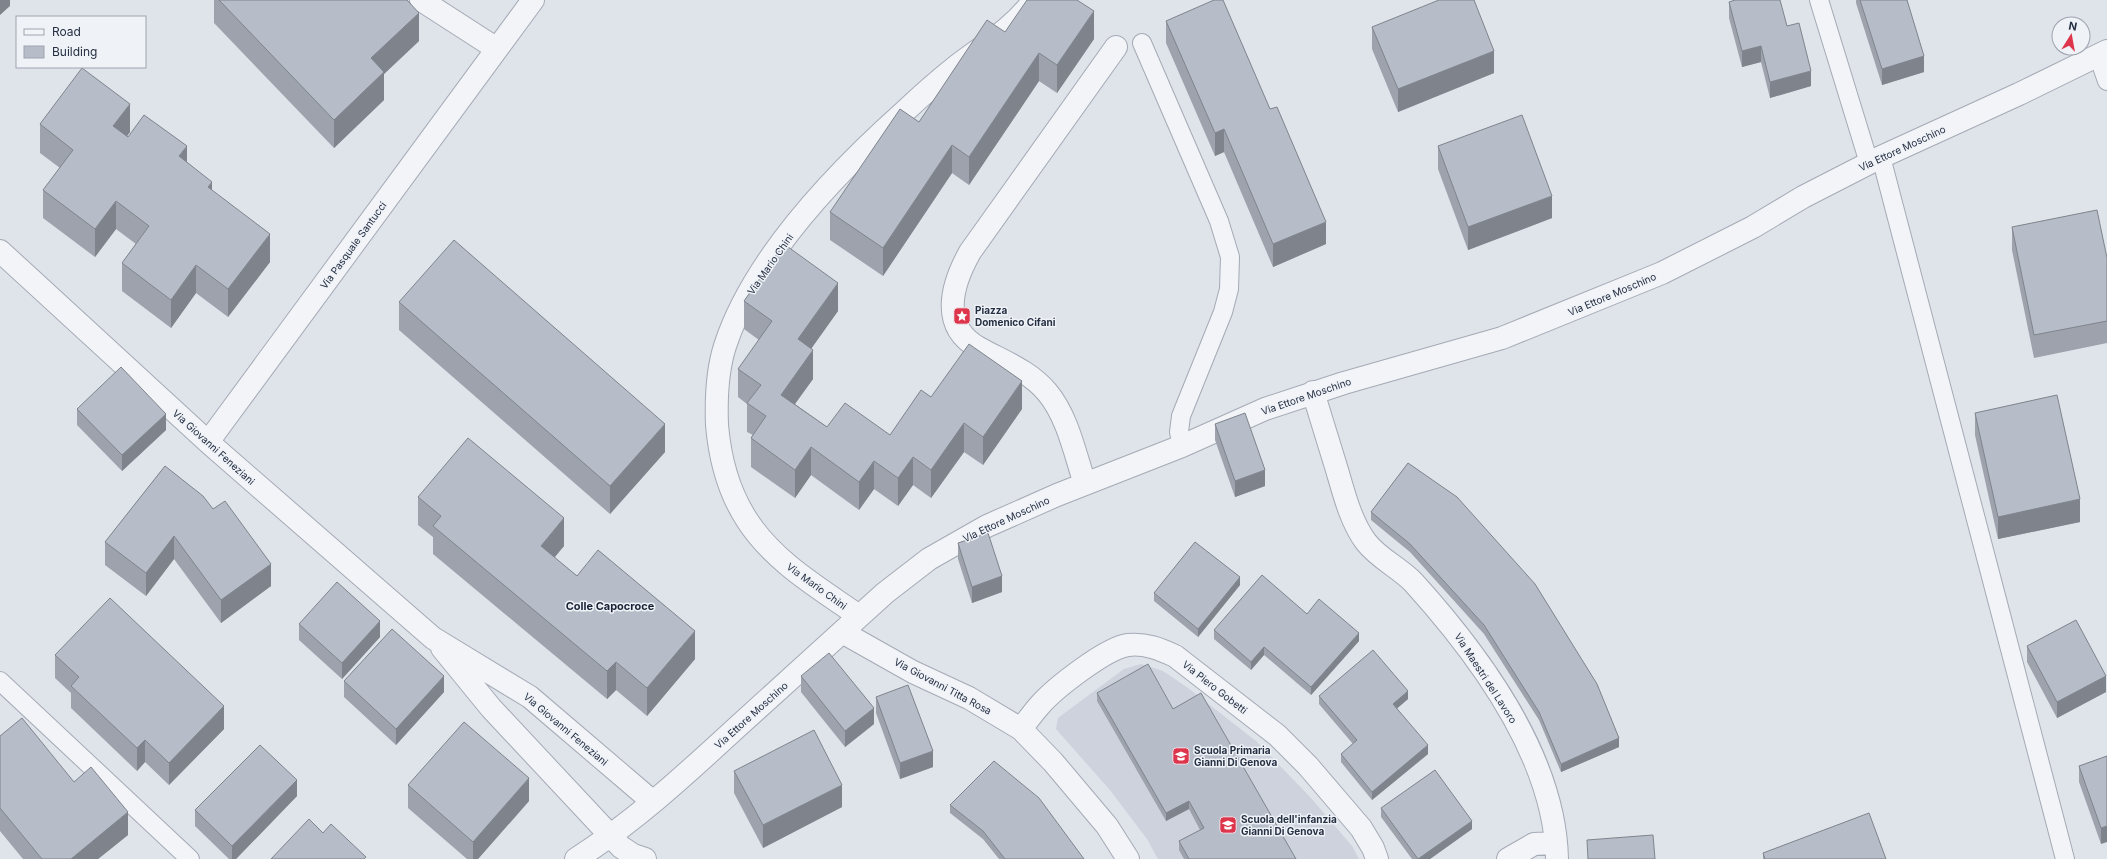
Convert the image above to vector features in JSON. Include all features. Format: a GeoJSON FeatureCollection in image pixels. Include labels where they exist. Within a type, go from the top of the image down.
{"type":"FeatureCollection","features":[{"type":"Feature","properties":{"kind":"street"},"geometry":{"type":"LineString","coordinates":[[421,0],[497,49]]}},
{"type":"Feature","properties":{"kind":"street","name":"Via Pasquale Santucci"},"geometry":{"type":"LineString","coordinates":[[208,442],[533,0]]}},
{"type":"Feature","properties":{"kind":"street","name":"Via Mario Chini"},"geometry":{"type":"LineString","coordinates":[[859,616],[778,556],[748,521],[734,499],[724,469],[718,439],[717,391],[724,347],[745,299],[763,269],[816,201],[865,148],[903,112],[943,77],[1012,26],[1034,0]]}},
{"type":"Feature","properties":{"kind":"street"},"geometry":{"type":"LineString","coordinates":[[1085,484],[1066,428],[1053,400],[1028,374],[978,348],[965,338],[954,317],[952,298],[958,277],[970,252],[1116,47]]}},
{"type":"Feature","properties":{"kind":"street","name":"Via Ettore Moschino"},"geometry":{"type":"LineString","coordinates":[[576,859],[612,836],[653,802],[907,574],[954,544],[1026,508],[1182,446],[1265,409],[1313,392],[1473,347],[1533,327],[1662,273],[1753,227],[1803,197],[1875,160],[2019,94],[2103,53]]}},
{"type":"Feature","properties":{"kind":"street","name":"Via Giovanni Feneziani"},"geometry":{"type":"LineString","coordinates":[[0,251],[208,442],[433,638],[491,708],[626,852],[645,859]]}},
{"type":"Feature","properties":{"kind":"street","name":"Via Maestri del Lavoro"},"geometry":{"type":"LineString","coordinates":[[1313,392],[1344,493],[1359,531],[1372,549],[1412,580],[1463,639],[1503,701],[1519,729],[1545,788],[1551,807],[1557,851]]}},
{"type":"Feature","properties":{"kind":"street","name":"Via Giovanni Titta Rosa"},"geometry":{"type":"LineString","coordinates":[[842,632],[913,672],[969,698],[1021,729],[1053,762],[1107,826],[1128,859]]}},
{"type":"Feature","properties":{"kind":"street","name":"Via Giovanni Feneziani"},"geometry":{"type":"LineString","coordinates":[[433,638],[530,697],[653,802]]}},
{"type":"Feature","properties":{"kind":"street","name":"Via Piero Gobetti"},"geometry":{"type":"LineString","coordinates":[[1021,729],[1051,694],[1107,653],[1118,648],[1134,645],[1152,646],[1164,650],[1175,656],[1277,735],[1308,766],[1361,828],[1373,848],[1377,859]]}},
{"type":"Feature","properties":{"kind":"street"},"geometry":{"type":"LineString","coordinates":[[1508,859],[1534,844],[1557,851]]}},
{"type":"Feature","properties":{"kind":"lane"},"geometry":{"type":"LineString","coordinates":[[1819,0],[1875,160],[2065,859]]}},
{"type":"Feature","properties":{"kind":"lane"},"geometry":{"type":"LineString","coordinates":[[1142,43],[1219,221],[1230,257],[1229,289],[1223,312],[1181,416],[1180,432],[1182,446]]}},
{"type":"Feature","properties":{"kind":"lane"},"geometry":{"type":"LineString","coordinates":[[2103,53],[2107,81]]}},
{"type":"Feature","properties":{"kind":"lane"},"geometry":{"type":"LineString","coordinates":[[0,681],[190,859]]}},
{"type":"Feature","properties":{"kind":"shaded area"},"geometry":{"type":"Polygon","coordinates":[[[1141,664],[1163,671],[1188,688],[1256,741],[1311,798],[1352,846],[1359,859],[1158,859],[1147,839],[1110,790],[1056,729],[1058,718],[1124,669],[1141,664]]]}},
{"type":"Feature","properties":{"kind":"building"},"geometry":{"type":"Polygon","coordinates":[[[219,0],[407,0],[419,13],[371,58],[384,72],[334,120],[219,0]]]}},
{"type":"Feature","properties":{"kind":"building"},"geometry":{"type":"Polygon","coordinates":[[[1027,0],[1077,0],[1094,11],[1057,65],[1039,53],[969,157],[952,145],[883,248],[830,212],[900,109],[919,122],[987,20],[1005,32],[1027,0]]]}},
{"type":"Feature","properties":{"kind":"building"},"geometry":{"type":"Polygon","coordinates":[[[1214,0],[1223,0],[1270,109],[1277,107],[1326,222],[1273,244],[1224,129],[1215,133],[1166,21],[1214,0]]]}},
{"type":"Feature","properties":{"kind":"building"},"geometry":{"type":"Polygon","coordinates":[[[1439,0],[1474,0],[1494,51],[1398,89],[1372,27],[1439,0]]]}},
{"type":"Feature","properties":{"kind":"building"},"geometry":{"type":"Polygon","coordinates":[[[1735,0],[1780,0],[1787,26],[1799,23],[1811,71],[1770,82],[1761,46],[1742,51],[1729,2],[1735,0]]]}},
{"type":"Feature","properties":{"kind":"building"},"geometry":{"type":"Polygon","coordinates":[[[1860,0],[1907,0],[1924,56],[1882,69],[1860,0]]]}},
{"type":"Feature","properties":{"kind":"building"},"geometry":{"type":"Polygon","coordinates":[[[82,68],[130,104],[113,126],[128,137],[144,115],[187,146],[179,156],[212,182],[208,187],[270,234],[228,289],[196,265],[171,300],[122,263],[149,226],[116,201],[95,229],[43,190],[73,150],[40,124],[82,68]]]}},
{"type":"Feature","properties":{"kind":"building"},"geometry":{"type":"Polygon","coordinates":[[[1522,115],[1552,196],[1468,227],[1438,146],[1522,115]]]}},
{"type":"Feature","properties":{"kind":"building"},"geometry":{"type":"Polygon","coordinates":[[[2097,210],[2107,258],[2107,321],[2034,335],[2012,227],[2097,210]]]}},
{"type":"Feature","properties":{"kind":"building"},"geometry":{"type":"Polygon","coordinates":[[[454,240],[665,424],[610,486],[399,302],[454,240]]]}},
{"type":"Feature","properties":{"kind":"building"},"geometry":{"type":"Polygon","coordinates":[[[784,244],[838,283],[798,339],[813,350],[781,395],[827,427],[845,403],[890,435],[921,390],[931,397],[969,344],[1022,381],[983,437],[964,423],[931,470],[913,457],[898,478],[874,461],[859,482],[811,447],[795,470],[751,438],[766,416],[747,403],[761,385],[738,369],[772,321],[744,301],[784,244]]]}},
{"type":"Feature","properties":{"kind":"building"},"geometry":{"type":"Polygon","coordinates":[[[121,367],[166,414],[122,455],[77,409],[121,367]]]}},
{"type":"Feature","properties":{"kind":"building"},"geometry":{"type":"Polygon","coordinates":[[[2057,395],[2080,499],[1998,517],[1975,413],[2057,395]]]}},
{"type":"Feature","properties":{"kind":"building"},"geometry":{"type":"Polygon","coordinates":[[[1245,413],[1265,470],[1235,481],[1215,424],[1245,413]]]}},
{"type":"Feature","properties":{"kind":"building"},"geometry":{"type":"Polygon","coordinates":[[[468,438],[564,518],[541,546],[577,576],[598,550],[695,631],[647,688],[616,662],[607,671],[433,526],[441,516],[418,497],[468,438]]]}},
{"type":"Feature","properties":{"kind":"building"},"geometry":{"type":"Polygon","coordinates":[[[1408,463],[1457,497],[1535,584],[1597,684],[1619,738],[1561,764],[1539,712],[1484,625],[1410,544],[1371,512],[1408,463]]]}},
{"type":"Feature","properties":{"kind":"building"},"geometry":{"type":"Polygon","coordinates":[[[165,466],[203,496],[213,509],[225,501],[271,564],[221,600],[174,536],[146,573],[105,542],[165,466]]]}},
{"type":"Feature","properties":{"kind":"building"},"geometry":{"type":"Polygon","coordinates":[[[988,533],[1002,576],[972,587],[958,543],[988,533]]]}},
{"type":"Feature","properties":{"kind":"building"},"geometry":{"type":"Polygon","coordinates":[[[1195,542],[1240,577],[1198,629],[1154,593],[1195,542]]]}},
{"type":"Feature","properties":{"kind":"building"},"geometry":{"type":"Polygon","coordinates":[[[1262,575],[1307,614],[1319,599],[1359,633],[1311,687],[1264,647],[1251,662],[1214,630],[1262,575]]]}},
{"type":"Feature","properties":{"kind":"building"},"geometry":{"type":"Polygon","coordinates":[[[337,582],[380,621],[342,663],[299,624],[337,582]]]}},
{"type":"Feature","properties":{"kind":"building"},"geometry":{"type":"Polygon","coordinates":[[[110,598],[224,706],[169,763],[145,740],[137,748],[71,686],[79,677],[55,655],[110,598]]]}},
{"type":"Feature","properties":{"kind":"building"},"geometry":{"type":"Polygon","coordinates":[[[2076,620],[2106,676],[2057,702],[2027,646],[2076,620]]]}},
{"type":"Feature","properties":{"kind":"building"},"geometry":{"type":"Polygon","coordinates":[[[392,629],[444,676],[396,729],[344,681],[392,629]]]}},
{"type":"Feature","properties":{"kind":"building"},"geometry":{"type":"Polygon","coordinates":[[[1373,650],[1408,691],[1393,704],[1428,745],[1372,792],[1341,754],[1357,740],[1319,696],[1373,650]]]}},
{"type":"Feature","properties":{"kind":"building"},"geometry":{"type":"Polygon","coordinates":[[[829,653],[874,708],[845,731],[801,676],[829,653]]]}},
{"type":"Feature","properties":{"kind":"building"},"geometry":{"type":"Polygon","coordinates":[[[1148,664],[1173,709],[1201,693],[1296,859],[1189,859],[1179,841],[1204,828],[1189,801],[1166,813],[1097,693],[1148,664]]]}},
{"type":"Feature","properties":{"kind":"building"},"geometry":{"type":"Polygon","coordinates":[[[908,685],[933,751],[900,763],[876,697],[908,685]]]}},
{"type":"Feature","properties":{"kind":"building"},"geometry":{"type":"Polygon","coordinates":[[[22,718],[74,782],[91,767],[128,812],[71,859],[42,859],[0,808],[0,736],[22,718]]]}},
{"type":"Feature","properties":{"kind":"building"},"geometry":{"type":"Polygon","coordinates":[[[464,722],[529,778],[473,842],[408,785],[464,722]]]}},
{"type":"Feature","properties":{"kind":"building"},"geometry":{"type":"Polygon","coordinates":[[[814,730],[842,785],[763,825],[734,771],[814,730]]]}},
{"type":"Feature","properties":{"kind":"building"},"geometry":{"type":"Polygon","coordinates":[[[260,745],[297,780],[232,846],[195,810],[260,745]]]}},
{"type":"Feature","properties":{"kind":"building"},"geometry":{"type":"Polygon","coordinates":[[[2107,756],[2107,826],[2101,828],[2079,766],[2107,756]]]}},
{"type":"Feature","properties":{"kind":"building"},"geometry":{"type":"Polygon","coordinates":[[[994,761],[1039,798],[1084,859],[1005,859],[983,831],[950,805],[994,761]]]}},
{"type":"Feature","properties":{"kind":"building"},"geometry":{"type":"Polygon","coordinates":[[[1435,770],[1472,821],[1418,859],[1381,808],[1435,770]]]}},
{"type":"Feature","properties":{"kind":"building"},"geometry":{"type":"Polygon","coordinates":[[[1869,813],[1886,859],[1765,859],[1763,853],[1869,813]]]}},
{"type":"Feature","properties":{"kind":"building"},"geometry":{"type":"Polygon","coordinates":[[[309,819],[323,833],[331,824],[366,857],[364,859],[271,859],[309,819]]]}},
{"type":"Feature","properties":{"kind":"building"},"geometry":{"type":"Polygon","coordinates":[[[1653,835],[1655,859],[1588,859],[1587,840],[1653,835]]]}},
{"type":"Feature","properties":{"kind":"place","name":"Piazza Domenico Cifani"},"geometry":{"type":"Point","coordinates":[962,316]}},
{"type":"Feature","properties":{"kind":"place","name":"Scuola Primaria Gianni Di Genova"},"geometry":{"type":"Point","coordinates":[1181,756]}},
{"type":"Feature","properties":{"kind":"place","name":"Scuola dell'infanzia Gianni Di Genova"},"geometry":{"type":"Point","coordinates":[1228,825]}},
{"type":"Feature","properties":{"kind":"district","name":"Colle Capocroce"},"geometry":{"type":"Point","coordinates":[610,606]}}]}
